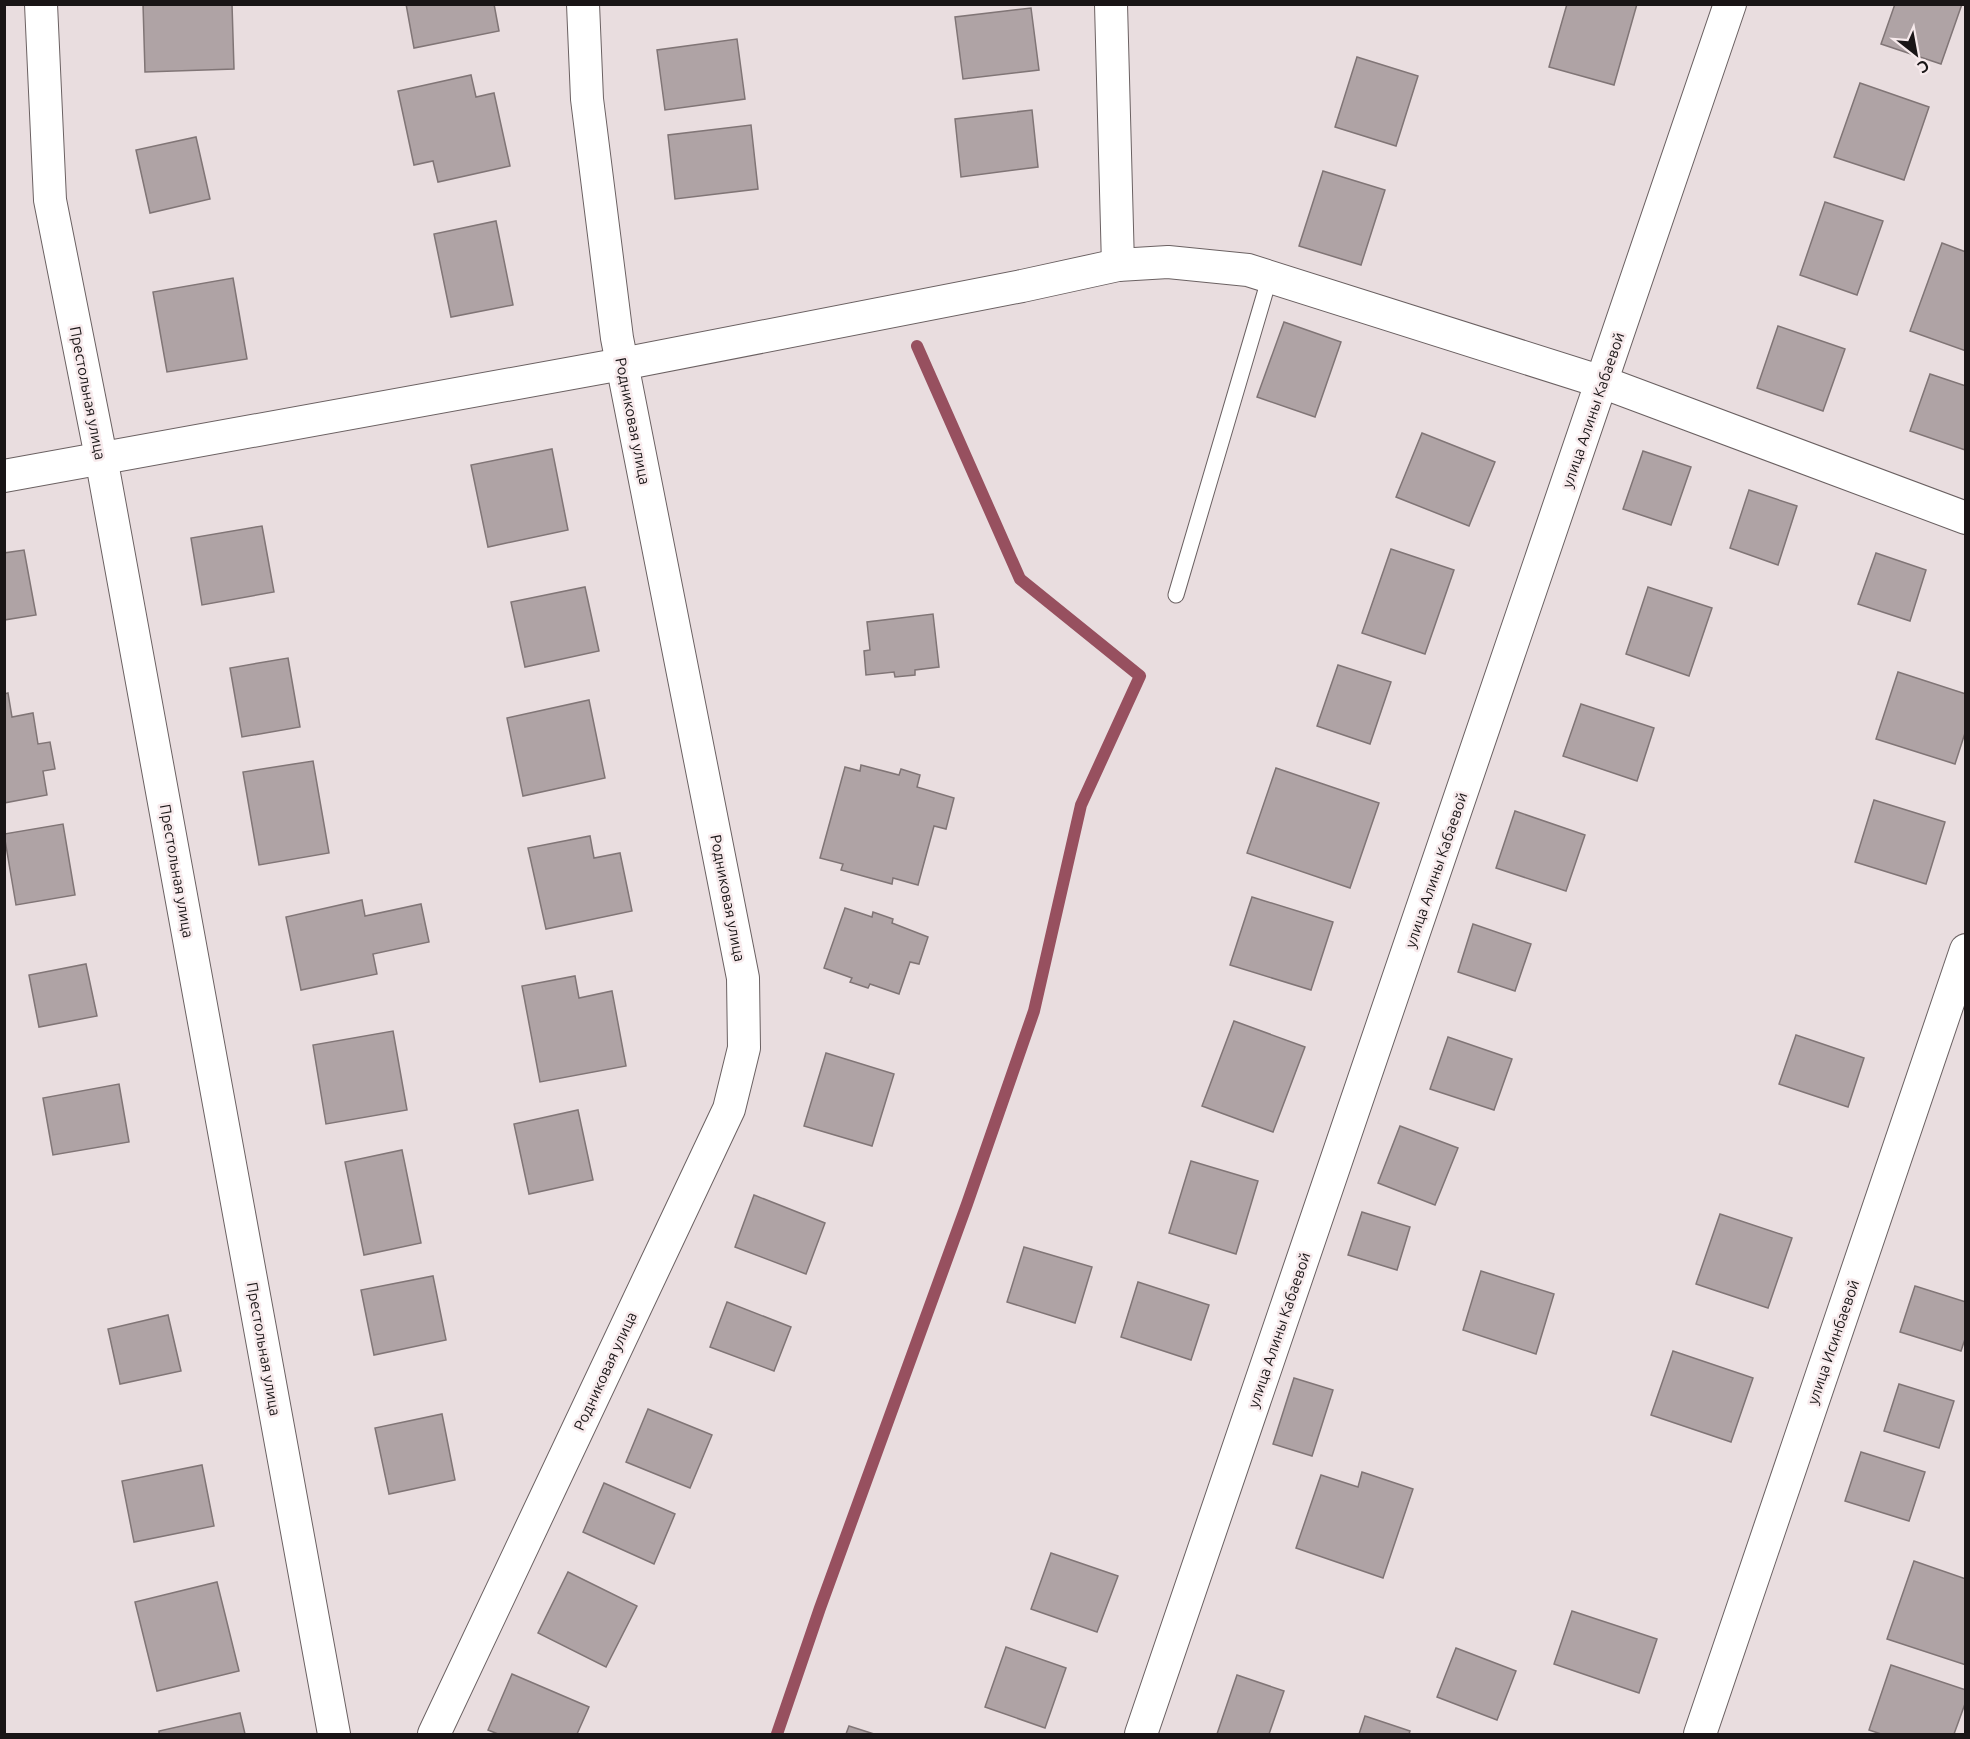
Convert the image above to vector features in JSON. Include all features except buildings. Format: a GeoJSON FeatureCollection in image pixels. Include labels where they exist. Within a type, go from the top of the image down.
{"type":"FeatureCollection","features":[{"type":"Feature","properties":{"kind":"street","name":"Престольная улица"},"geometry":{"type":"LineString","coordinates":[[41,4],[50,200],[101,457],[334,1734]]}},
{"type":"Feature","properties":{"kind":"street","name":"Родниковая улица"},"geometry":{"type":"LineString","coordinates":[[434,1734],[729,1109],[744,1048],[743,978],[616,338],[587,99],[583,4]]}},
{"type":"Feature","properties":{"kind":"street"},"geometry":{"type":"LineString","coordinates":[[1111,4],[1118,265]]}},
{"type":"Feature","properties":{"kind":"street","name":"улица Алины Кабаевой"},"geometry":{"type":"LineString","coordinates":[[1141,1734],[1730,4]]}},
{"type":"Feature","properties":{"kind":"street"},"geometry":{"type":"LineString","coordinates":[[4,476],[622,364],[1118,265],[1168,262],[1248,270],[1270,276],[1602,382],[1965,518]]}},
{"type":"Feature","properties":{"kind":"street","name":"улица Исинбаевой"},"geometry":{"type":"LineString","coordinates":[[1700,1734],[1965,950]]}},
{"type":"Feature","properties":{"kind":"lane"},"geometry":{"type":"LineString","coordinates":[[1176,595],[1270,276]]}},
{"type":"Feature","properties":{"kind":"waterway"},"geometry":{"type":"LineString","coordinates":[[777,1734],[1034,1011],[1081,805],[1140,676],[1020,579],[917,346]]}}]}
